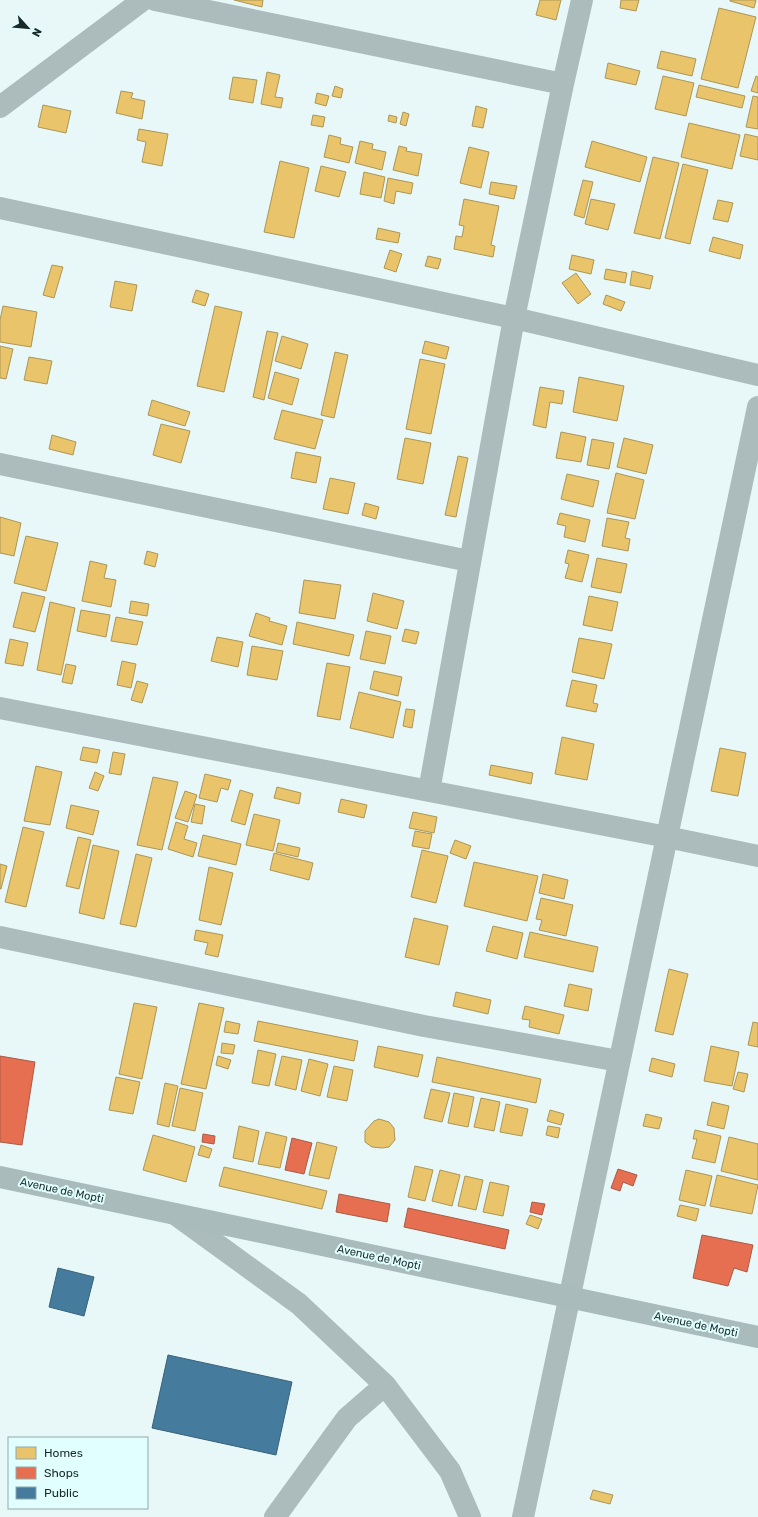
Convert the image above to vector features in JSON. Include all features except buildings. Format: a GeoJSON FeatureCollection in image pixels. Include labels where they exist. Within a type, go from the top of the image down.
{"type":"FeatureCollection","features":[{"type":"Feature","properties":{"kind":"street"},"geometry":{"type":"LineString","coordinates":[[0,107],[143,0]]}},
{"type":"Feature","properties":{"kind":"street"},"geometry":{"type":"LineString","coordinates":[[155,0],[563,84]]}},
{"type":"Feature","properties":{"kind":"street"},"geometry":{"type":"LineString","coordinates":[[429,791],[469,561],[514,318],[582,0]]}},
{"type":"Feature","properties":{"kind":"street"},"geometry":{"type":"LineString","coordinates":[[0,208],[514,318],[758,376]]}},
{"type":"Feature","properties":{"kind":"street"},"geometry":{"type":"LineString","coordinates":[[523,1517],[758,407]]}},
{"type":"Feature","properties":{"kind":"street"},"geometry":{"type":"LineString","coordinates":[[0,464],[469,561]]}},
{"type":"Feature","properties":{"kind":"street"},"geometry":{"type":"LineString","coordinates":[[0,708],[758,856]]}},
{"type":"Feature","properties":{"kind":"street"},"geometry":{"type":"LineString","coordinates":[[0,937],[424,1026],[619,1061]]}},
{"type":"Feature","properties":{"kind":"street","name":"Avenue de Mopti"},"geometry":{"type":"LineString","coordinates":[[0,1176],[758,1337]]}},
{"type":"Feature","properties":{"kind":"street"},"geometry":{"type":"LineString","coordinates":[[175,1214],[300,1304],[385,1385],[450,1471],[470,1517]]}},
{"type":"Feature","properties":{"kind":"street"},"geometry":{"type":"LineString","coordinates":[[276,1517],[347,1418],[385,1385]]}}]}
